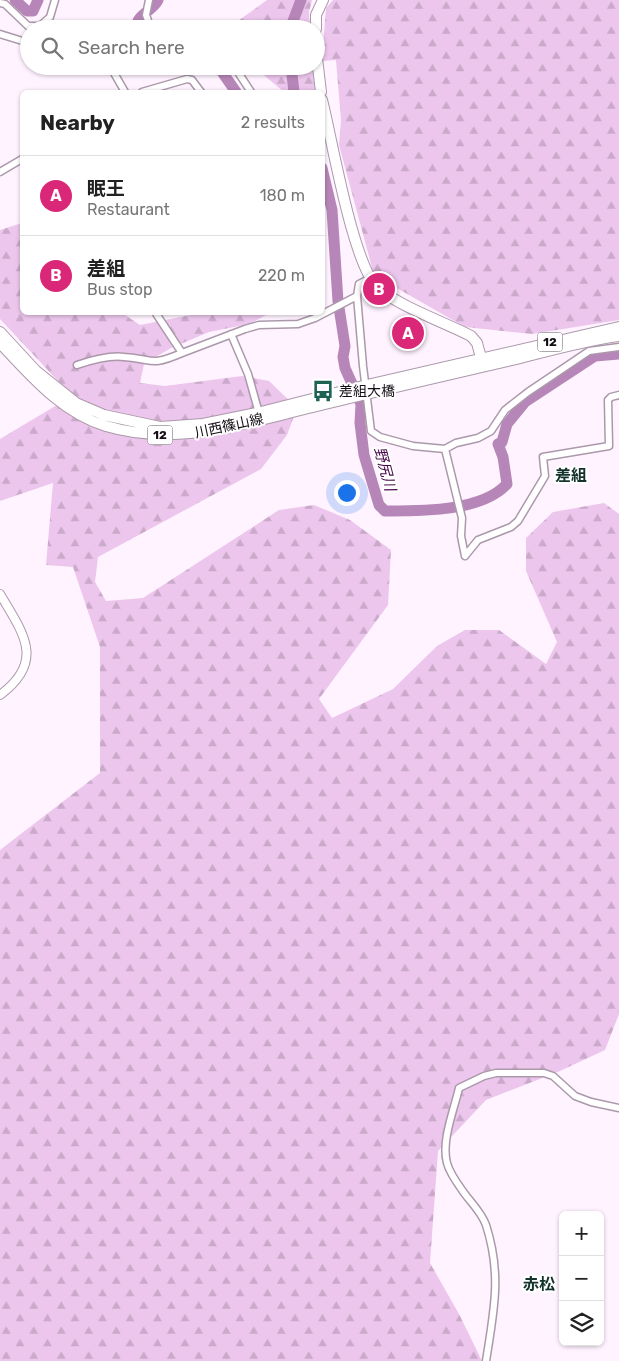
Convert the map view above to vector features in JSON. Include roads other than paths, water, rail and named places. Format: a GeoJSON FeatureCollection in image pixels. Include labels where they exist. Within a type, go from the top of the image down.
{"type":"FeatureCollection","features":[{"type":"Feature","properties":{"kind":"main road"},"geometry":{"type":"LineString","coordinates":[[316,20],[316,15],[323,0]]}},
{"type":"Feature","properties":{"kind":"main road"},"geometry":{"type":"LineString","coordinates":[[319,75],[321,90]]}},
{"type":"Feature","properties":{"kind":"main road"},"geometry":{"type":"LineString","coordinates":[[325,124],[358,254],[369,279],[379,289],[393,298],[471,336],[477,343],[482,363]]}},
{"type":"Feature","properties":{"kind":"main road","name":"川西篠山線"},"geometry":{"type":"LineString","coordinates":[[0,332],[51,384],[76,403],[104,415],[160,427],[203,424],[347,394],[482,363],[619,327]]}},
{"type":"Feature","properties":{"kind":"main road","name":"川西篠山線"},"geometry":{"type":"LineString","coordinates":[[482,363],[619,336]]}},
{"type":"Feature","properties":{"kind":"main road","name":"川西篠山線"},"geometry":{"type":"LineString","coordinates":[[0,343],[34,380],[82,416],[105,426],[140,434],[178,435],[211,431],[347,394]]}},
{"type":"Feature","properties":{"kind":"street"},"geometry":{"type":"LineString","coordinates":[[47,20],[50,17],[55,0]]}},
{"type":"Feature","properties":{"kind":"street"},"geometry":{"type":"LineString","coordinates":[[148,20],[146,15],[149,0]]}},
{"type":"Feature","properties":{"kind":"street"},"geometry":{"type":"LineString","coordinates":[[0,3],[5,4],[22,20]]}},
{"type":"Feature","properties":{"kind":"street"},"geometry":{"type":"LineString","coordinates":[[0,34],[20,40]]}},
{"type":"Feature","properties":{"kind":"street"},"geometry":{"type":"LineString","coordinates":[[115,75],[124,90]]}},
{"type":"Feature","properties":{"kind":"street"},"geometry":{"type":"LineString","coordinates":[[240,75],[250,90]]}},
{"type":"Feature","properties":{"kind":"street"},"geometry":{"type":"LineString","coordinates":[[149,90],[187,79],[192,80],[200,90]]}},
{"type":"Feature","properties":{"kind":"street"},"geometry":{"type":"LineString","coordinates":[[0,172],[20,160]]}},
{"type":"Feature","properties":{"kind":"street"},"geometry":{"type":"LineString","coordinates":[[369,279],[359,284],[358,296],[365,390],[371,431],[376,436],[413,446],[445,449],[456,443],[478,438],[491,431],[505,410],[528,392],[589,351],[619,347]]}},
{"type":"Feature","properties":{"kind":"street"},"geometry":{"type":"LineString","coordinates":[[325,312],[358,296]]}},
{"type":"Feature","properties":{"kind":"street"},"geometry":{"type":"LineString","coordinates":[[157,315],[182,353]]}},
{"type":"Feature","properties":{"kind":"street"},"geometry":{"type":"LineString","coordinates":[[77,364],[95,359],[124,356],[154,363],[259,325],[298,324],[318,315]]}},
{"type":"Feature","properties":{"kind":"street"},"geometry":{"type":"LineString","coordinates":[[232,334],[248,374],[259,413]]}},
{"type":"Feature","properties":{"kind":"street"},"geometry":{"type":"LineString","coordinates":[[445,449],[462,518],[461,536],[465,556],[478,540],[511,527],[518,521],[545,476],[543,457],[609,446],[608,400],[610,397],[619,395]]}},
{"type":"Feature","properties":{"kind":"street"},"geometry":{"type":"LineString","coordinates":[[0,594],[25,638],[27,656],[22,673],[0,695]]}},
{"type":"Feature","properties":{"kind":"street"},"geometry":{"type":"LineString","coordinates":[[486,1361],[497,1296],[494,1255],[486,1223],[475,1205],[462,1190],[447,1164],[446,1147],[459,1088],[484,1076],[496,1073],[544,1073],[553,1076],[575,1096],[591,1102],[619,1108]]}},
{"type":"Feature","properties":{"kind":"waterway"},"geometry":{"type":"LineString","coordinates":[[15,0],[27,11],[33,11],[38,0]]}},
{"type":"Feature","properties":{"kind":"waterway"},"geometry":{"type":"LineString","coordinates":[[139,20],[158,0]]}},
{"type":"Feature","properties":{"kind":"waterway","name":"野尻川"},"geometry":{"type":"LineString","coordinates":[[293,20],[301,0]]}},
{"type":"Feature","properties":{"kind":"waterway"},"geometry":{"type":"LineString","coordinates":[[224,75],[235,90]]}},
{"type":"Feature","properties":{"kind":"waterway","name":"野尻川"},"geometry":{"type":"LineString","coordinates":[[292,75],[294,90]]}},
{"type":"Feature","properties":{"kind":"waterway","name":"野尻川"},"geometry":{"type":"LineString","coordinates":[[325,181],[332,210],[338,301],[345,346],[343,357],[345,368],[361,404],[360,423],[364,455],[379,505],[385,511],[450,508],[467,505],[496,493],[507,484],[503,457],[498,444],[502,442],[507,424],[525,402],[595,356],[619,354]]}},
{"type":"Feature","properties":{"kind":"place","name":"差組"},"geometry":{"type":"Point","coordinates":[379,289]}},
{"type":"Feature","properties":{"kind":"place","name":"眠王"},"geometry":{"type":"Point","coordinates":[408,333]}},
{"type":"Feature","properties":{"kind":"place","name":"差組大橋"},"geometry":{"type":"Point","coordinates":[323,391]}},
{"type":"Feature","properties":{"kind":"district","name":"差組"},"geometry":{"type":"Point","coordinates":[571,475]}},
{"type":"Feature","properties":{"kind":"district","name":"赤松"},"geometry":{"type":"Point","coordinates":[539,1284]}}]}
